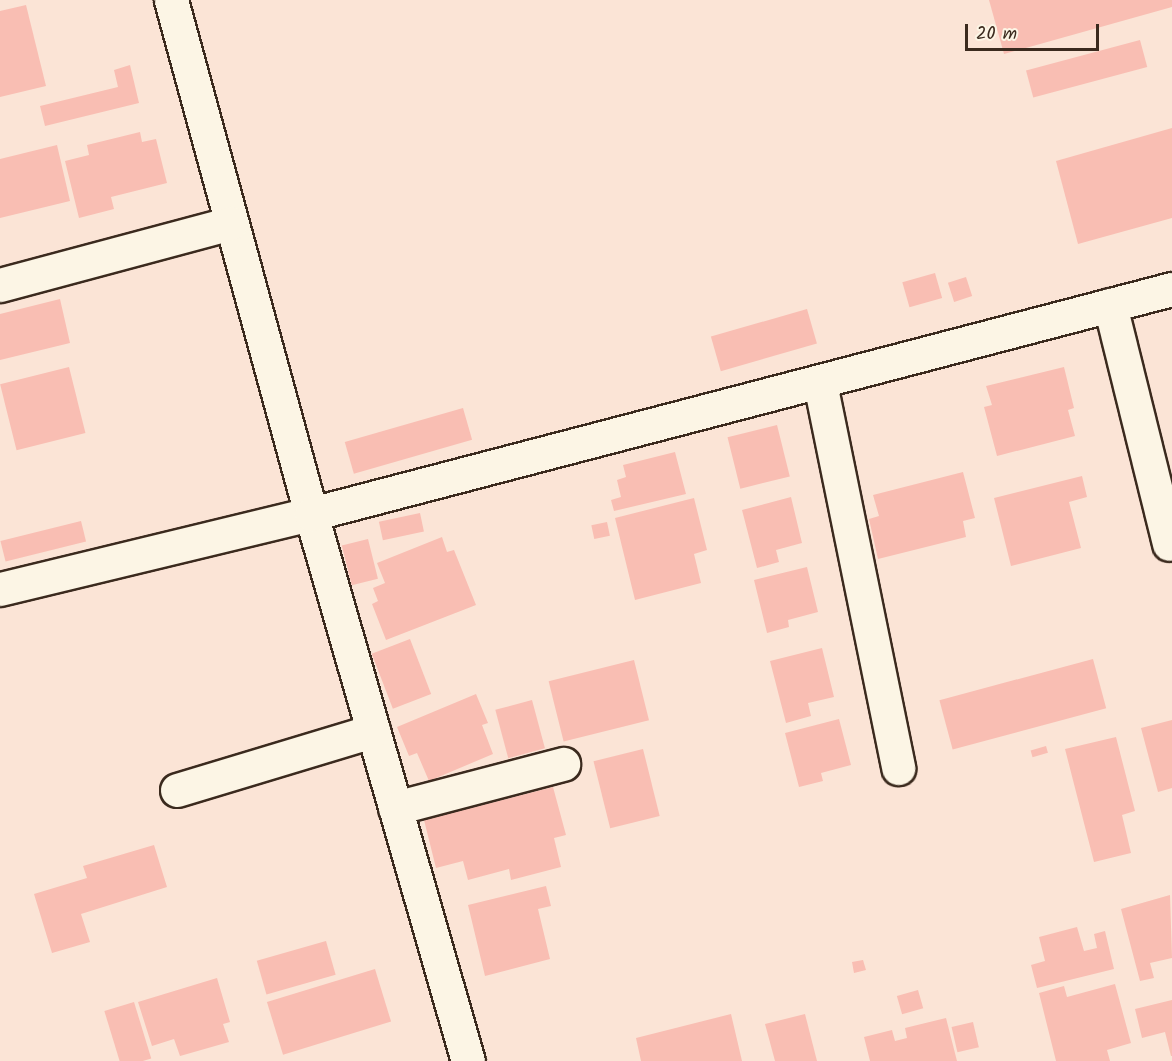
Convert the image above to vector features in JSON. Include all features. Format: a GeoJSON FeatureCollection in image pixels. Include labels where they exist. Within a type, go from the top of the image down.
{"type":"FeatureCollection","features":[{"type":"Feature","properties":{"kind":"street"},"geometry":{"type":"LineString","coordinates":[[171,0],[311,514],[468,1061]]}},
{"type":"Feature","properties":{"kind":"street"},"geometry":{"type":"LineString","coordinates":[[0,285],[231,223]]}},
{"type":"Feature","properties":{"kind":"street"},"geometry":{"type":"LineString","coordinates":[[0,589],[311,514],[820,384],[1172,289]]}},
{"type":"Feature","properties":{"kind":"street"},"geometry":{"type":"LineString","coordinates":[[1110,305],[1169,544]]}},
{"type":"Feature","properties":{"kind":"street"},"geometry":{"type":"LineString","coordinates":[[820,384],[898,768]]}},
{"type":"Feature","properties":{"kind":"street"},"geometry":{"type":"LineString","coordinates":[[177,790],[373,731]]}},
{"type":"Feature","properties":{"kind":"street"},"geometry":{"type":"LineString","coordinates":[[395,808],[563,764]]}},
{"type":"Feature","properties":{"kind":"building"},"geometry":{"type":"Polygon","coordinates":[[[989,0],[1172,0],[1172,7],[1004,54],[989,0]]]}},
{"type":"Feature","properties":{"kind":"building"},"geometry":{"type":"Polygon","coordinates":[[[26,5],[46,86],[0,97],[0,11],[26,5]]]}},
{"type":"Feature","properties":{"kind":"building"},"geometry":{"type":"Polygon","coordinates":[[[1140,40],[1147,67],[1033,98],[1026,71],[1140,40]]]}},
{"type":"Feature","properties":{"kind":"building"},"geometry":{"type":"Polygon","coordinates":[[[130,65],[139,103],[45,126],[40,106],[118,87],[114,70],[130,65]]]}},
{"type":"Feature","properties":{"kind":"building"},"geometry":{"type":"Polygon","coordinates":[[[1172,128],[1172,218],[1078,244],[1056,161],[1172,128]]]}},
{"type":"Feature","properties":{"kind":"building"},"geometry":{"type":"Polygon","coordinates":[[[140,132],[142,142],[156,139],[167,183],[111,197],[114,209],[79,218],[65,161],[89,155],[87,145],[140,132]]]}},
{"type":"Feature","properties":{"kind":"building"},"geometry":{"type":"Polygon","coordinates":[[[57,145],[70,201],[0,218],[0,159],[57,145]]]}},
{"type":"Feature","properties":{"kind":"building"},"geometry":{"type":"Polygon","coordinates":[[[935,273],[942,298],[909,307],[902,282],[935,273]]]}},
{"type":"Feature","properties":{"kind":"building"},"geometry":{"type":"Polygon","coordinates":[[[966,277],[972,296],[954,302],[948,283],[966,277]]]}},
{"type":"Feature","properties":{"kind":"building"},"geometry":{"type":"Polygon","coordinates":[[[60,299],[70,343],[0,360],[0,314],[60,299]]]}},
{"type":"Feature","properties":{"kind":"building"},"geometry":{"type":"Polygon","coordinates":[[[807,309],[817,344],[721,371],[711,337],[807,309]]]}},
{"type":"Feature","properties":{"kind":"building"},"geometry":{"type":"Polygon","coordinates":[[[69,367],[85,433],[17,450],[0,384],[69,367]]]}},
{"type":"Feature","properties":{"kind":"building"},"geometry":{"type":"Polygon","coordinates":[[[1064,367],[1074,408],[1068,410],[1075,436],[997,456],[984,407],[992,405],[986,386],[1064,367]]]}},
{"type":"Feature","properties":{"kind":"building"},"geometry":{"type":"Polygon","coordinates":[[[463,408],[472,440],[354,474],[345,442],[463,408]]]}},
{"type":"Feature","properties":{"kind":"building"},"geometry":{"type":"Polygon","coordinates":[[[777,425],[790,476],[740,489],[728,437],[777,425]]]}},
{"type":"Feature","properties":{"kind":"building"},"geometry":{"type":"Polygon","coordinates":[[[675,452],[686,494],[614,511],[611,500],[621,497],[617,480],[626,477],[623,465],[675,452]]]}},
{"type":"Feature","properties":{"kind":"building"},"geometry":{"type":"Polygon","coordinates":[[[963,472],[975,518],[963,521],[966,537],[878,559],[869,519],[879,516],[873,495],[963,472]]]}},
{"type":"Feature","properties":{"kind":"building"},"geometry":{"type":"Polygon","coordinates":[[[1082,476],[1087,497],[1069,502],[1081,548],[1011,566],[994,498],[1082,476]]]}},
{"type":"Feature","properties":{"kind":"building"},"geometry":{"type":"Polygon","coordinates":[[[791,497],[802,543],[776,550],[779,562],[757,568],[742,510],[791,497]]]}},
{"type":"Feature","properties":{"kind":"building"},"geometry":{"type":"Polygon","coordinates":[[[694,498],[707,550],[694,554],[701,583],[635,600],[615,518],[694,498]]]}},
{"type":"Feature","properties":{"kind":"building"},"geometry":{"type":"Polygon","coordinates":[[[420,513],[424,532],[383,540],[379,522],[420,513]]]}},
{"type":"Feature","properties":{"kind":"building"},"geometry":{"type":"Polygon","coordinates":[[[81,521],[86,541],[6,561],[0,541],[81,521]]]}},
{"type":"Feature","properties":{"kind":"building"},"geometry":{"type":"Polygon","coordinates":[[[607,522],[610,536],[594,539],[591,525],[607,522]]]}},
{"type":"Feature","properties":{"kind":"building"},"geometry":{"type":"Polygon","coordinates":[[[442,537],[447,552],[454,550],[476,605],[386,640],[372,604],[378,601],[373,588],[385,583],[377,563],[442,537]]]}},
{"type":"Feature","properties":{"kind":"building"},"geometry":{"type":"Polygon","coordinates":[[[368,539],[378,579],[352,585],[342,546],[368,539]]]}},
{"type":"Feature","properties":{"kind":"building"},"geometry":{"type":"Polygon","coordinates":[[[807,567],[818,612],[788,620],[789,627],[767,633],[754,580],[807,567]]]}},
{"type":"Feature","properties":{"kind":"building"},"geometry":{"type":"Polygon","coordinates":[[[410,639],[431,694],[393,709],[372,654],[410,639]]]}},
{"type":"Feature","properties":{"kind":"building"},"geometry":{"type":"Polygon","coordinates":[[[822,648],[834,697],[808,703],[811,716],[786,723],[770,661],[822,648]]]}},
{"type":"Feature","properties":{"kind":"building"},"geometry":{"type":"Polygon","coordinates":[[[1093,659],[1106,708],[953,749],[939,700],[1093,659]]]}},
{"type":"Feature","properties":{"kind":"building"},"geometry":{"type":"Polygon","coordinates":[[[634,660],[649,720],[564,741],[549,681],[634,660]]]}},
{"type":"Feature","properties":{"kind":"building"},"geometry":{"type":"Polygon","coordinates":[[[476,694],[488,723],[482,725],[493,754],[429,781],[417,753],[409,756],[397,727],[476,694]]]}},
{"type":"Feature","properties":{"kind":"building"},"geometry":{"type":"Polygon","coordinates":[[[532,700],[545,748],[508,758],[495,710],[532,700]]]}},
{"type":"Feature","properties":{"kind":"building"},"geometry":{"type":"Polygon","coordinates":[[[839,719],[851,765],[821,773],[823,781],[799,787],[785,733],[839,719]]]}},
{"type":"Feature","properties":{"kind":"building"},"geometry":{"type":"Polygon","coordinates":[[[1172,720],[1172,788],[1158,792],[1141,728],[1172,720]]]}},
{"type":"Feature","properties":{"kind":"building"},"geometry":{"type":"Polygon","coordinates":[[[1116,737],[1135,811],[1122,815],[1131,853],[1094,862],[1065,749],[1116,737]]]}},
{"type":"Feature","properties":{"kind":"building"},"geometry":{"type":"Polygon","coordinates":[[[1046,746],[1048,753],[1033,757],[1031,750],[1046,746]]]}},
{"type":"Feature","properties":{"kind":"building"},"geometry":{"type":"Polygon","coordinates":[[[643,749],[660,816],[610,828],[594,761],[643,749]]]}},
{"type":"Feature","properties":{"kind":"building"},"geometry":{"type":"Polygon","coordinates":[[[553,787],[566,835],[554,838],[561,867],[511,880],[509,869],[468,880],[463,861],[436,868],[424,820],[553,787]]]}},
{"type":"Feature","properties":{"kind":"building"},"geometry":{"type":"Polygon","coordinates":[[[154,845],[167,887],[81,914],[90,942],[52,953],[34,894],[87,878],[83,866],[154,845]]]}},
{"type":"Feature","properties":{"kind":"building"},"geometry":{"type":"Polygon","coordinates":[[[546,886],[551,906],[538,909],[550,959],[485,976],[468,905],[546,886]]]}},
{"type":"Feature","properties":{"kind":"building"},"geometry":{"type":"Polygon","coordinates":[[[1170,895],[1172,958],[1150,963],[1154,978],[1140,981],[1121,909],[1170,895]]]}},
{"type":"Feature","properties":{"kind":"building"},"geometry":{"type":"Polygon","coordinates":[[[1077,927],[1084,951],[1097,948],[1094,934],[1105,931],[1114,969],[1037,988],[1031,965],[1045,961],[1039,937],[1077,927]]]}},
{"type":"Feature","properties":{"kind":"building"},"geometry":{"type":"Polygon","coordinates":[[[326,941],[336,975],[266,994],[257,961],[326,941]]]}},
{"type":"Feature","properties":{"kind":"building"},"geometry":{"type":"Polygon","coordinates":[[[863,960],[866,970],[854,973],[852,962],[863,960]]]}},
{"type":"Feature","properties":{"kind":"building"},"geometry":{"type":"Polygon","coordinates":[[[375,969],[391,1022],[283,1055],[267,1002],[375,969]]]}},
{"type":"Feature","properties":{"kind":"building"},"geometry":{"type":"Polygon","coordinates":[[[217,978],[230,1022],[223,1024],[229,1042],[180,1056],[174,1039],[152,1046],[138,1002],[217,978]]]}},
{"type":"Feature","properties":{"kind":"building"},"geometry":{"type":"Polygon","coordinates":[[[1115,984],[1131,1043],[1107,1050],[1110,1061],[1056,1061],[1039,993],[1064,986],[1067,997],[1115,984]]]}},
{"type":"Feature","properties":{"kind":"building"},"geometry":{"type":"Polygon","coordinates":[[[918,990],[923,1008],[902,1014],[897,996],[918,990]]]}},
{"type":"Feature","properties":{"kind":"building"},"geometry":{"type":"Polygon","coordinates":[[[1172,1000],[1171,1056],[1165,1032],[1142,1038],[1135,1009],[1172,1000]]]}},
{"type":"Feature","properties":{"kind":"building"},"geometry":{"type":"Polygon","coordinates":[[[134,1002],[151,1058],[143,1061],[120,1061],[104,1011],[134,1002]]]}},
{"type":"Feature","properties":{"kind":"building"},"geometry":{"type":"Polygon","coordinates":[[[731,1014],[742,1061],[641,1061],[636,1038],[731,1014]]]}},
{"type":"Feature","properties":{"kind":"building"},"geometry":{"type":"Polygon","coordinates":[[[805,1014],[817,1061],[775,1061],[765,1024],[805,1014]]]}},
{"type":"Feature","properties":{"kind":"building"},"geometry":{"type":"Polygon","coordinates":[[[946,1018],[957,1061],[870,1061],[864,1037],[892,1030],[895,1041],[907,1038],[905,1028],[946,1018]]]}},
{"type":"Feature","properties":{"kind":"building"},"geometry":{"type":"Polygon","coordinates":[[[973,1022],[979,1047],[957,1052],[952,1027],[973,1022]]]}}]}
